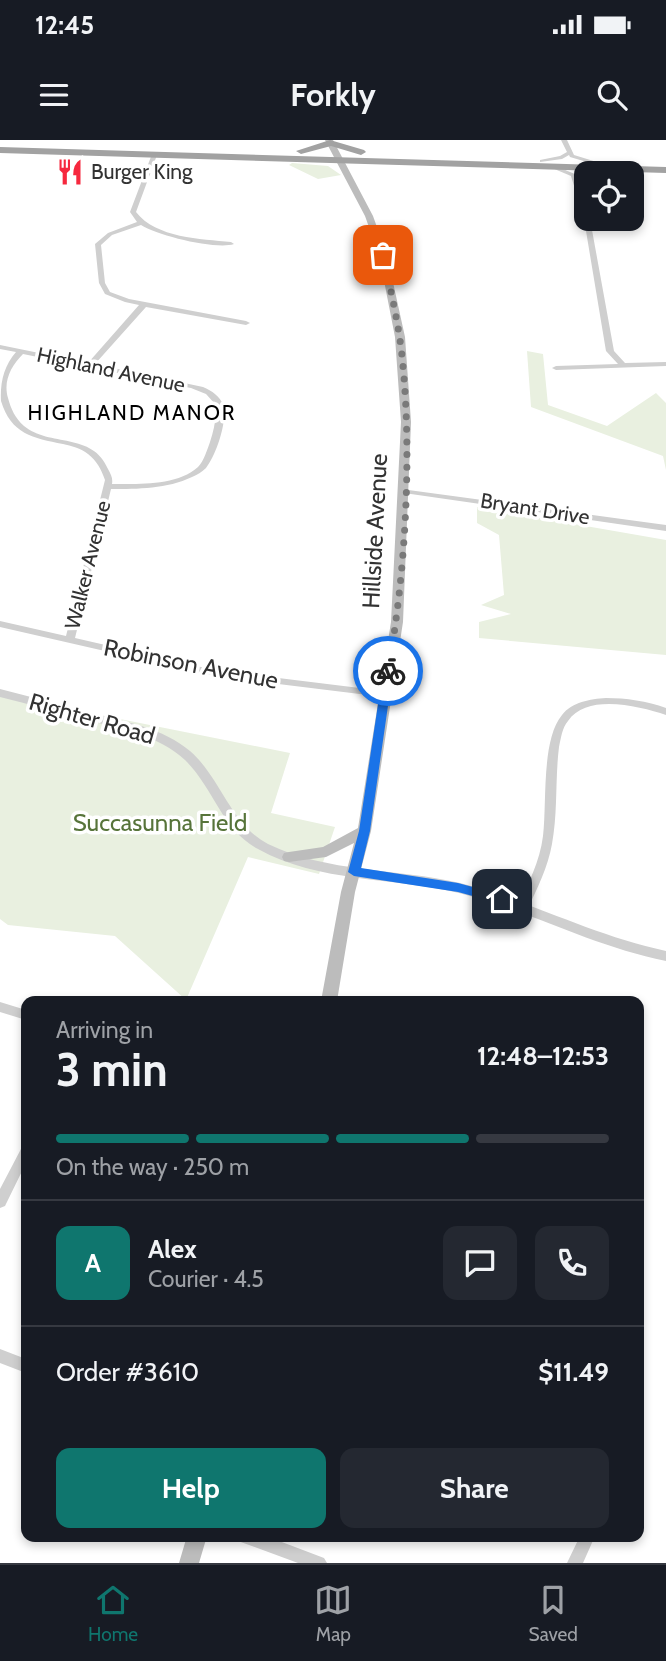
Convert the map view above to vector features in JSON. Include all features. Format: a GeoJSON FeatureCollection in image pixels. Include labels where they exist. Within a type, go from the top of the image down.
{"type":"FeatureCollection","features":[{"type":"Feature","properties":{"kind":"highway"},"geometry":{"type":"LineString","coordinates":[[281,156],[316,149],[329,141],[350,151],[399,157]]}},
{"type":"Feature","properties":{"kind":"highway"},"geometry":{"type":"LineString","coordinates":[[0,147],[281,156],[327,165],[346,173],[361,166],[410,162]]}},
{"type":"Feature","properties":{"kind":"highway"},"geometry":{"type":"LineString","coordinates":[[0,147],[154,155],[399,157],[546,164]]}},
{"type":"Feature","properties":{"kind":"highway"},"geometry":{"type":"LineString","coordinates":[[337,157],[410,162],[574,165]]}},
{"type":"Feature","properties":{"kind":"highway"},"geometry":{"type":"LineString","coordinates":[[644,165],[666,165]]}},
{"type":"Feature","properties":{"kind":"highway"},"geometry":{"type":"LineString","coordinates":[[644,168],[666,170]]}},
{"type":"Feature","properties":{"kind":"main road","name":"Hillside Avenue"},"geometry":{"type":"LineString","coordinates":[[329,141],[376,233],[392,294],[404,375],[404,491],[400,593],[364,831],[348,892],[330,996]]}},
{"type":"Feature","properties":{"kind":"main road"},"geometry":{"type":"LineString","coordinates":[[289,857],[326,852],[364,831]]}},
{"type":"Feature","properties":{"kind":"main road"},"geometry":{"type":"LineString","coordinates":[[189,1563],[195,1542]]}},
{"type":"Feature","properties":{"kind":"street"},"geometry":{"type":"LineString","coordinates":[[564,140],[568,153],[584,161]]}},
{"type":"Feature","properties":{"kind":"street"},"geometry":{"type":"LineString","coordinates":[[546,164],[568,153]]}},
{"type":"Feature","properties":{"kind":"street"},"geometry":{"type":"LineString","coordinates":[[154,155],[133,212],[140,223],[159,231],[231,244]]}},
{"type":"Feature","properties":{"kind":"street"},"geometry":{"type":"LineString","coordinates":[[546,164],[574,175]]}},
{"type":"Feature","properties":{"kind":"street"},"geometry":{"type":"LineString","coordinates":[[140,223],[110,234],[98,244],[102,283],[107,293],[144,304],[246,323]]}},
{"type":"Feature","properties":{"kind":"street"},"geometry":{"type":"LineString","coordinates":[[589,231],[610,351],[623,365]]}},
{"type":"Feature","properties":{"kind":"street"},"geometry":{"type":"LineString","coordinates":[[90,365],[144,304]]}},
{"type":"Feature","properties":{"kind":"street","name":"Highland Avenue"},"geometry":{"type":"LineString","coordinates":[[0,347],[200,388],[212,395],[220,405],[210,456],[202,468],[186,477],[167,482],[108,487]]}},
{"type":"Feature","properties":{"kind":"street","name":"Walker Avenue"},"geometry":{"type":"LineString","coordinates":[[22,351],[4,376],[2,389],[9,418],[22,430],[78,446],[92,453],[105,467],[108,487],[70,639]]}},
{"type":"Feature","properties":{"kind":"street"},"geometry":{"type":"LineString","coordinates":[[556,368],[666,365]]}},
{"type":"Feature","properties":{"kind":"street","name":"Bryant Drive"},"geometry":{"type":"LineString","coordinates":[[404,491],[666,528]]}},
{"type":"Feature","properties":{"kind":"street","name":"Robinson Avenue"},"geometry":{"type":"LineString","coordinates":[[0,624],[214,673],[384,694]]}},
{"type":"Feature","properties":{"kind":"street","name":"Righter Road"},"geometry":{"type":"LineString","coordinates":[[0,694],[130,727],[164,739],[193,761],[235,821],[253,840],[289,857],[354,872],[458,887],[523,907],[623,947],[666,956]]}},
{"type":"Feature","properties":{"kind":"street"},"geometry":{"type":"LineString","coordinates":[[523,907],[540,871],[548,839],[555,745],[561,724],[569,712],[586,703],[632,703],[666,712]]}},
{"type":"Feature","properties":{"kind":"street"},"geometry":{"type":"LineString","coordinates":[[0,1007],[21,1013]]}},
{"type":"Feature","properties":{"kind":"street"},"geometry":{"type":"LineString","coordinates":[[0,1202],[21,1161]]}},
{"type":"Feature","properties":{"kind":"street"},"geometry":{"type":"LineString","coordinates":[[0,1356],[21,1364]]}},
{"type":"Feature","properties":{"kind":"street"},"geometry":{"type":"LineString","coordinates":[[260,1542],[319,1563]]}},
{"type":"Feature","properties":{"kind":"street"},"geometry":{"type":"LineString","coordinates":[[575,1563],[585,1542]]}},
{"type":"Feature","properties":{"kind":"green space"},"geometry":{"type":"Polygon","coordinates":[[[289,165],[328,166],[341,175],[318,179],[289,165]]]}},
{"type":"Feature","properties":{"kind":"green space"},"geometry":{"type":"Polygon","coordinates":[[[527,351],[543,354],[548,405],[607,426],[656,393],[666,403],[666,470],[663,456],[531,407],[527,351]]]}},
{"type":"Feature","properties":{"kind":"green space"},"geometry":{"type":"Polygon","coordinates":[[[477,507],[666,540],[666,655],[479,638],[479,622],[511,614],[481,605],[504,595],[499,535],[477,523],[477,507]]]}},
{"type":"Feature","properties":{"kind":"green space","name":"Succasunna Field"},"geometry":{"type":"Polygon","coordinates":[[[0,695],[290,753],[271,813],[335,827],[319,874],[248,857],[188,996],[182,996],[115,936],[8,925],[0,919],[0,695]]]}},
{"type":"Feature","properties":{"kind":"way so far"},"geometry":{"type":"LineString","coordinates":[[383,255],[400,337],[406,422],[400,593],[388,671]]}},
{"type":"Feature","properties":{"kind":"place","name":"Burger King"},"geometry":{"type":"Point","coordinates":[70,172]}},
{"type":"Feature","properties":{"kind":"district","name":"HIGHLAND MANOR"},"geometry":{"type":"Point","coordinates":[132,413]}},
{"type":"Feature","properties":{"kind":"route"},"geometry":{"type":"LineString","coordinates":[[388,671],[370,796],[354,872],[458,887],[502,899]]}}]}
